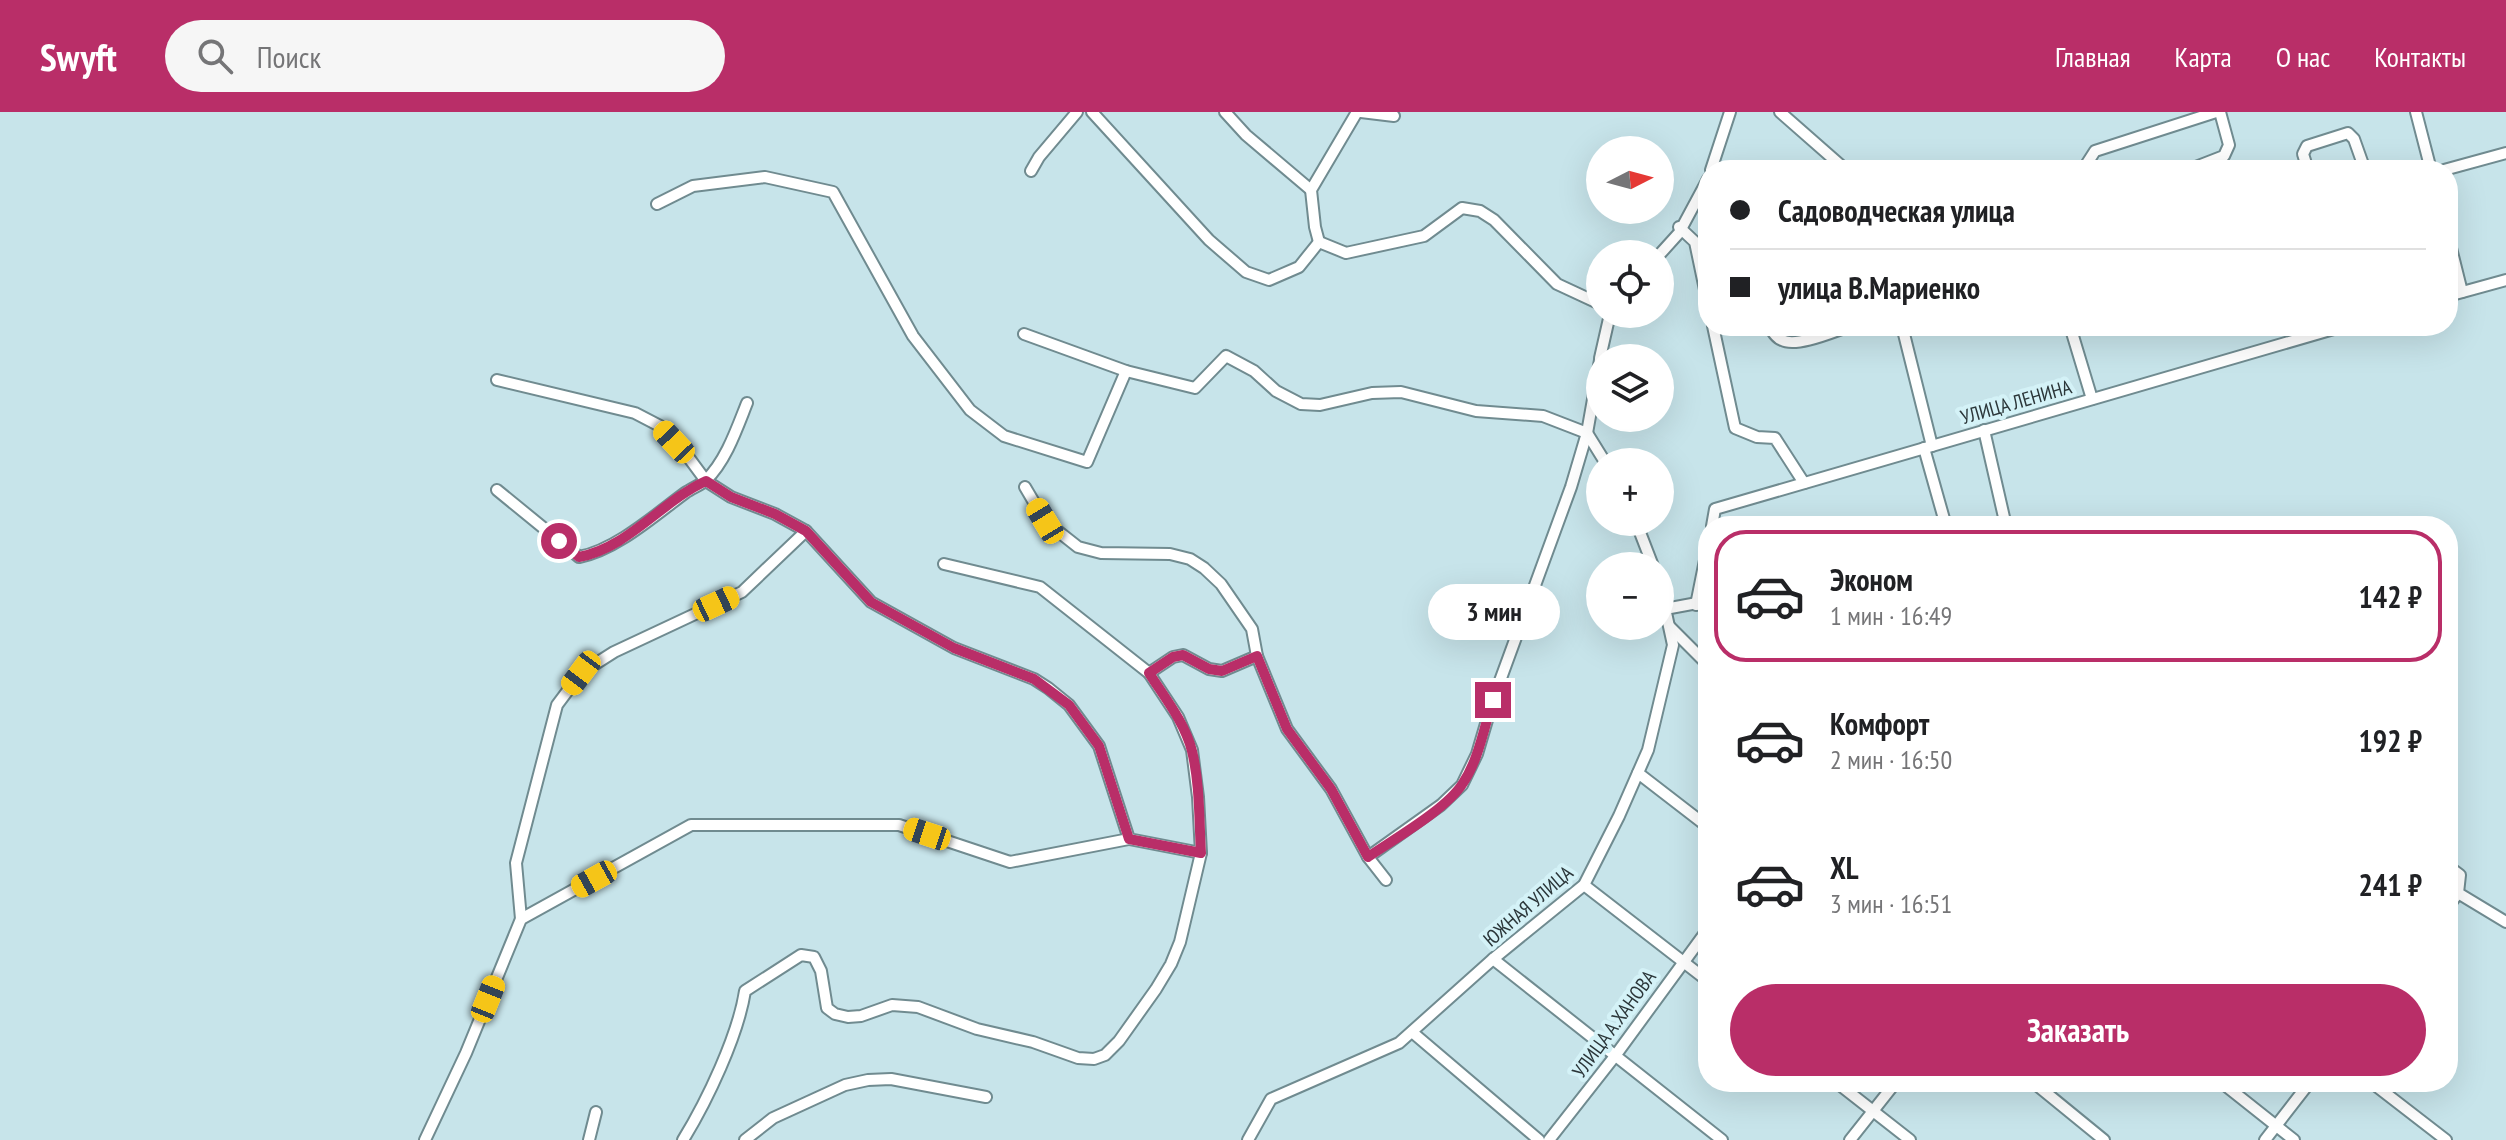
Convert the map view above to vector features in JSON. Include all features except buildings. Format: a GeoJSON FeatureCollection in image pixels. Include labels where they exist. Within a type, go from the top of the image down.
{"type":"FeatureCollection","features":[{"type":"Feature","properties":{"kind":"street"},"geometry":{"type":"LineString","coordinates":[[1031,171],[1077,112]]}},
{"type":"Feature","properties":{"kind":"street"},"geometry":{"type":"LineString","coordinates":[[1092,112],[1209,240],[1246,272],[1269,280],[1299,267],[1319,242]]}},
{"type":"Feature","properties":{"kind":"street"},"geometry":{"type":"LineString","coordinates":[[1225,112],[1246,135],[1311,190]]}},
{"type":"Feature","properties":{"kind":"street"},"geometry":{"type":"LineString","coordinates":[[1319,242],[1311,190],[1359,112],[1394,116]]}},
{"type":"Feature","properties":{"kind":"street"},"geometry":{"type":"LineString","coordinates":[[1714,160],[1730,112]]}},
{"type":"Feature","properties":{"kind":"street"},"geometry":{"type":"LineString","coordinates":[[1780,112],[1835,160]]}},
{"type":"Feature","properties":{"kind":"street"},"geometry":{"type":"LineString","coordinates":[[2089,160],[2095,151],[2218,112],[2229,145],[2224,156],[2214,160]]}},
{"type":"Feature","properties":{"kind":"street"},"geometry":{"type":"LineString","coordinates":[[2416,112],[2428,160]]}},
{"type":"Feature","properties":{"kind":"street"},"geometry":{"type":"LineString","coordinates":[[2305,160],[2303,154],[2307,146],[2348,133],[2354,139],[2361,160]]}},
{"type":"Feature","properties":{"kind":"street"},"geometry":{"type":"LineString","coordinates":[[2458,166],[2506,153]]}},
{"type":"Feature","properties":{"kind":"street"},"geometry":{"type":"LineString","coordinates":[[657,204],[693,186],[765,177],[833,192],[913,336],[970,410],[1004,436],[1087,462],[1126,371]]}},
{"type":"Feature","properties":{"kind":"street"},"geometry":{"type":"LineString","coordinates":[[1671,240],[1698,196]]}},
{"type":"Feature","properties":{"kind":"street"},"geometry":{"type":"LineString","coordinates":[[1319,242],[1346,253],[1424,236],[1462,208],[1480,211],[1494,220],[1557,284],[1586,297]]}},
{"type":"Feature","properties":{"kind":"street"},"geometry":{"type":"LineString","coordinates":[[1680,228],[1695,242],[1698,256]]}},
{"type":"Feature","properties":{"kind":"street"},"geometry":{"type":"LineString","coordinates":[[2458,276],[2462,292]]}},
{"type":"Feature","properties":{"kind":"street"},"geometry":{"type":"LineString","coordinates":[[2458,293],[2506,280]]}},
{"type":"Feature","properties":{"kind":"street"},"geometry":{"type":"LineString","coordinates":[[1024,334],[1126,371],[1195,388],[1226,356],[1254,371],[1276,391],[1301,404],[1320,405],[1372,393],[1401,392],[1476,411],[1543,416],[1587,433],[1596,448]]}},
{"type":"Feature","properties":{"kind":"street"},"geometry":{"type":"LineString","coordinates":[[1715,336],[1735,428],[1757,437],[1775,438],[1804,483]]}},
{"type":"Feature","properties":{"kind":"street"},"geometry":{"type":"LineString","coordinates":[[1778,336],[1787,342],[1818,336]]}},
{"type":"Feature","properties":{"kind":"street"},"geometry":{"type":"LineString","coordinates":[[1904,336],[1944,516]]}},
{"type":"Feature","properties":{"kind":"street"},"geometry":{"type":"LineString","coordinates":[[2073,336],[2092,399]]}},
{"type":"Feature","properties":{"kind":"street","name":"УЛИЦА ЛЕНИНА"},"geometry":{"type":"LineString","coordinates":[[1714,516],[1715,509],[2309,336]]}},
{"type":"Feature","properties":{"kind":"street"},"geometry":{"type":"LineString","coordinates":[[497,380],[635,413],[660,426],[706,481],[731,497],[775,514],[806,531],[871,602],[954,648],[1034,679],[1069,705],[1099,746],[1129,839]]}},
{"type":"Feature","properties":{"kind":"street"},"geometry":{"type":"LineString","coordinates":[[497,490],[579,557],[594,555],[694,486],[706,481],[730,446],[747,403]]}},
{"type":"Feature","properties":{"kind":"street"},"geometry":{"type":"LineString","coordinates":[[1984,430],[2004,516]]}},
{"type":"Feature","properties":{"kind":"street"},"geometry":{"type":"LineString","coordinates":[[1368,857],[1441,805],[1462,785],[1477,754],[1587,433]]}},
{"type":"Feature","properties":{"kind":"street"},"geometry":{"type":"LineString","coordinates":[[1025,487],[1045,521],[1078,547],[1101,553],[1170,554],[1190,559],[1221,584],[1252,629],[1257,656],[1287,729],[1331,789],[1368,857],[1386,880]]}},
{"type":"Feature","properties":{"kind":"street"},"geometry":{"type":"LineString","coordinates":[[425,1140],[466,1053],[521,919],[516,863],[557,705],[581,673],[614,652],[742,592],[806,531]]}},
{"type":"Feature","properties":{"kind":"street"},"geometry":{"type":"LineString","coordinates":[[683,1140],[702,1109],[742,1011],[745,991],[801,955],[814,957],[821,971],[827,1008],[835,1014],[861,1016],[892,1005],[918,1007],[977,1029],[1033,1042],[1078,1058],[1094,1059],[1105,1055],[1119,1041],[1171,964],[1180,942],[1201,853],[1192,750],[1178,717],[1149,673],[1040,587],[944,564]]}},
{"type":"Feature","properties":{"kind":"street"},"geometry":{"type":"LineString","coordinates":[[1674,608],[1696,605],[1698,595]]}},
{"type":"Feature","properties":{"kind":"street"},"geometry":{"type":"LineString","coordinates":[[1674,631],[1698,655]]}},
{"type":"Feature","properties":{"kind":"street","name":"ЮЖНАЯ УЛИЦА"},"geometry":{"type":"LineString","coordinates":[[1248,1140],[1271,1099],[1399,1043],[1493,959],[1584,885],[1648,750],[1672,640]]}},
{"type":"Feature","properties":{"kind":"street"},"geometry":{"type":"LineString","coordinates":[[1149,673],[1173,657],[1183,655],[1209,669],[1222,671],[1257,656]]}},
{"type":"Feature","properties":{"kind":"street"},"geometry":{"type":"LineString","coordinates":[[1638,773],[1698,819]]}},
{"type":"Feature","properties":{"kind":"street"},"geometry":{"type":"LineString","coordinates":[[521,919],[691,825],[899,825],[1010,862],[1129,839],[1201,853]]}},
{"type":"Feature","properties":{"kind":"street"},"geometry":{"type":"LineString","coordinates":[[2458,874],[2458,893],[2506,922]]}},
{"type":"Feature","properties":{"kind":"street"},"geometry":{"type":"LineString","coordinates":[[1584,885],[1698,973]]}},
{"type":"Feature","properties":{"kind":"street","name":"УЛИЦА А.ХАНОВА"},"geometry":{"type":"LineString","coordinates":[[1549,1140],[1698,942]]}},
{"type":"Feature","properties":{"kind":"street"},"geometry":{"type":"LineString","coordinates":[[1493,959],[1722,1140]]}},
{"type":"Feature","properties":{"kind":"street"},"geometry":{"type":"LineString","coordinates":[[1412,1032],[1539,1140]]}},
{"type":"Feature","properties":{"kind":"street"},"geometry":{"type":"LineString","coordinates":[[745,1140],[773,1118],[845,1085],[868,1080],[891,1079],[986,1097]]}},
{"type":"Feature","properties":{"kind":"street"},"geometry":{"type":"LineString","coordinates":[[1849,1092],[1910,1140]]}},
{"type":"Feature","properties":{"kind":"street"},"geometry":{"type":"LineString","coordinates":[[1850,1140],[1888,1092]]}},
{"type":"Feature","properties":{"kind":"street"},"geometry":{"type":"LineString","coordinates":[[2045,1092],[2104,1140]]}},
{"type":"Feature","properties":{"kind":"street"},"geometry":{"type":"LineString","coordinates":[[2234,1092],[2294,1140]]}},
{"type":"Feature","properties":{"kind":"street"},"geometry":{"type":"LineString","coordinates":[[2265,1140],[2302,1092]]}},
{"type":"Feature","properties":{"kind":"street"},"geometry":{"type":"LineString","coordinates":[[2384,1092],[2446,1140]]}},
{"type":"Feature","properties":{"kind":"street"},"geometry":{"type":"LineString","coordinates":[[589,1140],[596,1112]]}},
{"type":"Feature","properties":{"kind":"route"},"geometry":{"type":"LineString","coordinates":[[559,541],[579,557],[594,555],[694,486],[706,481],[731,497],[775,514],[806,531],[871,602],[954,648],[1034,679],[1069,705],[1099,746],[1129,839],[1201,853],[1192,750],[1178,717],[1149,673],[1173,657],[1183,655],[1209,669],[1222,671],[1257,656],[1287,729],[1331,789],[1368,857],[1441,805],[1462,785],[1477,754],[1493,700]]}}]}
